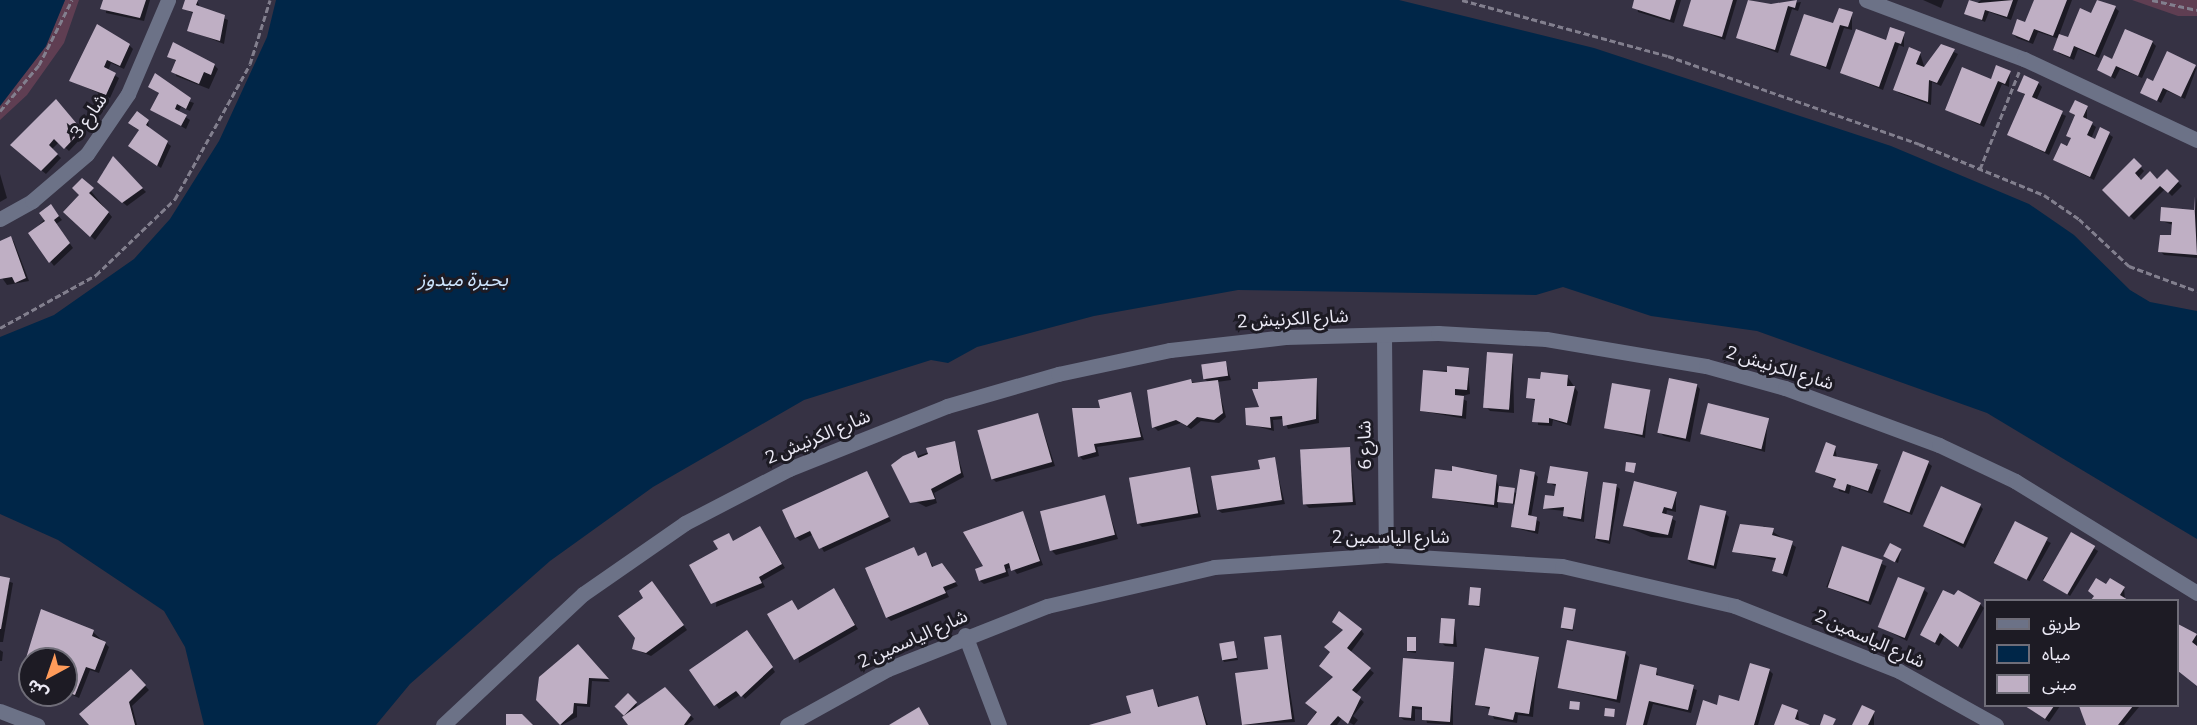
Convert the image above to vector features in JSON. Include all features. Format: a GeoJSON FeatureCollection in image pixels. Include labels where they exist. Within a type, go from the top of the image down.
{"type":"FeatureCollection","features":[{"type":"Feature","properties":{"kind":"street","name":"شارع 3"},"geometry":{"type":"LineString","coordinates":[[0,219],[61,179],[92,147],[132,86],[168,0]]}},
{"type":"Feature","properties":{"kind":"street"},"geometry":{"type":"LineString","coordinates":[[1866,0],[2024,59],[2197,140]]}},
{"type":"Feature","properties":{"kind":"street","name":"شارع 6"},"geometry":{"type":"LineString","coordinates":[[1384,335],[1386,555]]}},
{"type":"Feature","properties":{"kind":"street","name":"شارع الكرنيش 2"},"geometry":{"type":"LineString","coordinates":[[444,725],[535,634],[633,557],[740,493],[840,447],[947,406],[1114,360],[1228,343],[1384,335],[1546,339],[1706,366],[1785,388],[1928,440],[2015,481],[2197,592]]}},
{"type":"Feature","properties":{"kind":"street","name":"شارع الياسمين 2"},"geometry":{"type":"LineString","coordinates":[[787,725],[888,669],[965,635],[1047,606],[1204,569],[1300,557],[1386,555],[1562,566],[1735,606],[1899,671],[1996,725]]}},
{"type":"Feature","properties":{"kind":"street"},"geometry":{"type":"LineString","coordinates":[[965,635],[999,725]]}},
{"type":"Feature","properties":{"kind":"street"},"geometry":{"type":"LineString","coordinates":[[0,711],[37,725]]}},
{"type":"Feature","properties":{"kind":"path"},"geometry":{"type":"LineString","coordinates":[[0,111],[39,65],[72,0]]}},
{"type":"Feature","properties":{"kind":"path"},"geometry":{"type":"LineString","coordinates":[[0,328],[96,275],[174,199],[250,64],[270,0]]}},
{"type":"Feature","properties":{"kind":"path"},"geometry":{"type":"LineString","coordinates":[[1462,0],[1668,56],[1980,169],[2062,206],[2129,266],[2197,291]]}},
{"type":"Feature","properties":{"kind":"path"},"geometry":{"type":"LineString","coordinates":[[2152,0],[2197,10]]}},
{"type":"Feature","properties":{"kind":"path"},"geometry":{"type":"LineString","coordinates":[[1980,169],[2024,59]]}},
{"type":"Feature","properties":{"kind":"shaded area"},"geometry":{"type":"Polygon","coordinates":[[[65,0],[79,0],[64,43],[27,95],[0,120],[0,106],[46,46],[65,0]]]}},
{"type":"Feature","properties":{"kind":"shaded area"},"geometry":{"type":"Polygon","coordinates":[[[2132,0],[2197,0],[2197,16],[2178,16],[2132,0]]]}},
{"type":"Feature","properties":{"kind":"water"},"geometry":{"type":"Polygon","coordinates":[[[0,0],[65,0],[46,46],[0,106],[0,0]]]}},
{"type":"Feature","properties":{"kind":"water","name":"بحيرة ميدوز"},"geometry":{"type":"Polygon","coordinates":[[[276,0],[1399,0],[1594,48],[1891,146],[2029,204],[2074,235],[2130,290],[2150,302],[2197,311],[2197,539],[1987,413],[1757,331],[1651,316],[1563,287],[1536,295],[1238,290],[1094,316],[977,347],[948,363],[931,360],[804,400],[653,487],[550,561],[410,684],[376,725],[204,725],[185,647],[164,611],[58,540],[0,514],[0,337],[54,315],[134,259],[170,219],[219,141],[267,37],[276,0]]]}},
{"type":"Feature","properties":{"kind":"building"},"geometry":{"type":"Polygon","coordinates":[[[103,0],[146,0],[140,18],[100,9],[103,0]]]}},
{"type":"Feature","properties":{"kind":"building"},"geometry":{"type":"Polygon","coordinates":[[[185,0],[198,0],[196,5],[225,15],[220,41],[187,31],[193,12],[182,9],[185,0]]]}},
{"type":"Feature","properties":{"kind":"building"},"geometry":{"type":"Polygon","coordinates":[[[1634,0],[1676,0],[1670,20],[1632,8],[1634,0]]]}},
{"type":"Feature","properties":{"kind":"building"},"geometry":{"type":"Polygon","coordinates":[[[1691,0],[1733,0],[1722,37],[1683,26],[1691,0]]]}},
{"type":"Feature","properties":{"kind":"building"},"geometry":{"type":"Polygon","coordinates":[[[1748,0],[1771,4],[1797,0],[1795,8],[1788,6],[1775,50],[1736,38],[1748,0]]]}},
{"type":"Feature","properties":{"kind":"building"},"geometry":{"type":"Polygon","coordinates":[[[1969,0],[1979,3],[2013,0],[2007,17],[1985,10],[1982,20],[1964,14],[1969,0]]]}},
{"type":"Feature","properties":{"kind":"building"},"geometry":{"type":"Polygon","coordinates":[[[2034,0],[2067,0],[2053,36],[2034,29],[2029,41],[2012,34],[2017,19],[2025,22],[2034,0]]]}},
{"type":"Feature","properties":{"kind":"building"},"geometry":{"type":"Polygon","coordinates":[[[2097,0],[2116,6],[2095,55],[2074,46],[2070,57],[2053,50],[2059,34],[2068,37],[2080,8],[2091,13],[2097,0]]]}},
{"type":"Feature","properties":{"kind":"building"},"geometry":{"type":"Polygon","coordinates":[[[1839,8],[1853,12],[1848,27],[1840,25],[1826,67],[1790,55],[1804,14],[1833,23],[1839,8]]]}},
{"type":"Feature","properties":{"kind":"building"},"geometry":{"type":"Polygon","coordinates":[[[97,24],[130,44],[120,66],[107,60],[104,67],[116,73],[106,95],[69,81],[97,24]]]}},
{"type":"Feature","properties":{"kind":"building"},"geometry":{"type":"Polygon","coordinates":[[[1890,27],[1905,32],[1901,44],[1895,42],[1879,87],[1840,73],[1856,29],[1886,40],[1890,27]]]}},
{"type":"Feature","properties":{"kind":"building"},"geometry":{"type":"Polygon","coordinates":[[[2125,29],[2153,41],[2138,76],[2116,66],[2111,77],[2097,70],[2104,55],[2112,59],[2125,29]]]}},
{"type":"Feature","properties":{"kind":"building"},"geometry":{"type":"Polygon","coordinates":[[[173,42],[215,64],[211,75],[204,72],[199,84],[171,72],[176,60],[167,57],[173,42]]]}},
{"type":"Feature","properties":{"kind":"building"},"geometry":{"type":"Polygon","coordinates":[[[1941,44],[1955,49],[1937,83],[1929,80],[1928,102],[1893,90],[1909,47],[1921,52],[1916,64],[1924,67],[1941,44]]]}},
{"type":"Feature","properties":{"kind":"building"},"geometry":{"type":"Polygon","coordinates":[[[2167,51],[2196,65],[2181,97],[2163,88],[2157,101],[2140,93],[2147,78],[2153,81],[2167,51]]]}},
{"type":"Feature","properties":{"kind":"building"},"geometry":{"type":"Polygon","coordinates":[[[1996,65],[2011,71],[2005,84],[1998,81],[1980,124],[1945,110],[1962,67],[1991,79],[1996,65]]]}},
{"type":"Feature","properties":{"kind":"building"},"geometry":{"type":"Polygon","coordinates":[[[155,73],[191,98],[186,109],[177,104],[175,109],[187,115],[181,126],[150,110],[159,93],[148,87],[155,73]]]}},
{"type":"Feature","properties":{"kind":"building"},"geometry":{"type":"Polygon","coordinates":[[[2024,75],[2039,82],[2032,97],[2063,111],[2045,152],[2007,135],[2025,94],[2017,91],[2024,75]]]}},
{"type":"Feature","properties":{"kind":"building"},"geometry":{"type":"Polygon","coordinates":[[[56,99],[82,130],[64,149],[54,139],[49,145],[58,154],[41,171],[10,145],[56,99]]]}},
{"type":"Feature","properties":{"kind":"building"},"geometry":{"type":"Polygon","coordinates":[[[2075,100],[2088,106],[2083,117],[2093,122],[2087,135],[2095,139],[2100,127],[2110,132],[2090,177],[2053,160],[2061,143],[2067,146],[2071,138],[2066,136],[2075,115],[2069,112],[2075,100]]]}},
{"type":"Feature","properties":{"kind":"building"},"geometry":{"type":"Polygon","coordinates":[[[137,111],[149,120],[146,125],[168,141],[157,166],[128,146],[139,130],[128,123],[137,111]]]}},
{"type":"Feature","properties":{"kind":"building"},"geometry":{"type":"Polygon","coordinates":[[[113,156],[143,188],[122,203],[97,182],[113,156]]]}},
{"type":"Feature","properties":{"kind":"building"},"geometry":{"type":"Polygon","coordinates":[[[2134,158],[2142,166],[2135,173],[2141,180],[2150,171],[2157,179],[2167,169],[2179,181],[2168,193],[2160,186],[2129,217],[2102,190],[2134,158]]]}},
{"type":"Feature","properties":{"kind":"building"},"geometry":{"type":"Polygon","coordinates":[[[82,178],[94,188],[89,193],[109,212],[90,237],[63,212],[79,195],[72,188],[82,178]]]}},
{"type":"Feature","properties":{"kind":"building"},"geometry":{"type":"Polygon","coordinates":[[[2194,196],[2197,255],[2158,252],[2160,235],[2171,235],[2172,222],[2160,221],[2161,207],[2194,210],[2194,196]]]}},
{"type":"Feature","properties":{"kind":"building"},"geometry":{"type":"Polygon","coordinates":[[[51,204],[59,216],[54,220],[70,243],[49,263],[28,233],[45,221],[39,213],[51,204]]]}},
{"type":"Feature","properties":{"kind":"building"},"geometry":{"type":"Polygon","coordinates":[[[11,236],[26,278],[15,283],[12,277],[0,279],[0,241],[11,236]]]}},
{"type":"Feature","properties":{"kind":"building"},"geometry":{"type":"Polygon","coordinates":[[[1487,352],[1513,354],[1509,410],[1483,408],[1487,352]]]}},
{"type":"Feature","properties":{"kind":"building"},"geometry":{"type":"Polygon","coordinates":[[[1226,361],[1228,376],[1203,379],[1201,364],[1226,361]]]}},
{"type":"Feature","properties":{"kind":"building"},"geometry":{"type":"Polygon","coordinates":[[[1447,366],[1469,368],[1467,390],[1455,389],[1455,395],[1464,396],[1462,416],[1420,411],[1423,370],[1447,372],[1447,366]]]}},
{"type":"Feature","properties":{"kind":"building"},"geometry":{"type":"Polygon","coordinates":[[[1541,372],[1568,375],[1567,386],[1575,386],[1567,423],[1549,418],[1549,423],[1532,422],[1535,399],[1526,398],[1528,378],[1540,379],[1541,372]]]}},
{"type":"Feature","properties":{"kind":"building"},"geometry":{"type":"Polygon","coordinates":[[[1317,378],[1316,419],[1283,426],[1282,416],[1270,417],[1271,428],[1246,425],[1245,408],[1259,407],[1252,389],[1258,389],[1258,382],[1317,378]]]}},
{"type":"Feature","properties":{"kind":"building"},"geometry":{"type":"Polygon","coordinates":[[[1669,378],[1697,384],[1686,439],[1657,433],[1669,378]]]}},
{"type":"Feature","properties":{"kind":"building"},"geometry":{"type":"Polygon","coordinates":[[[1191,379],[1192,383],[1218,380],[1223,413],[1214,420],[1197,417],[1187,426],[1176,420],[1152,428],[1147,390],[1191,379]]]}},
{"type":"Feature","properties":{"kind":"building"},"geometry":{"type":"Polygon","coordinates":[[[1612,383],[1650,390],[1642,435],[1604,428],[1612,383]]]}},
{"type":"Feature","properties":{"kind":"building"},"geometry":{"type":"Polygon","coordinates":[[[1131,392],[1141,437],[1094,444],[1096,452],[1078,457],[1072,408],[1100,408],[1098,400],[1131,392]]]}},
{"type":"Feature","properties":{"kind":"building"},"geometry":{"type":"Polygon","coordinates":[[[1708,403],[1769,418],[1761,449],[1700,434],[1708,403]]]}},
{"type":"Feature","properties":{"kind":"building"},"geometry":{"type":"Polygon","coordinates":[[[1038,413],[1052,462],[991,479],[977,430],[1038,413]]]}},
{"type":"Feature","properties":{"kind":"building"},"geometry":{"type":"Polygon","coordinates":[[[955,441],[961,473],[931,489],[935,499],[910,503],[891,465],[915,451],[918,458],[928,454],[926,448],[955,441]]]}},
{"type":"Feature","properties":{"kind":"building"},"geometry":{"type":"Polygon","coordinates":[[[1826,442],[1836,446],[1833,456],[1878,464],[1868,491],[1847,484],[1845,491],[1833,487],[1836,479],[1815,472],[1826,442]]]}},
{"type":"Feature","properties":{"kind":"building"},"geometry":{"type":"Polygon","coordinates":[[[1350,447],[1353,502],[1303,505],[1300,450],[1350,447]]]}},
{"type":"Feature","properties":{"kind":"building"},"geometry":{"type":"Polygon","coordinates":[[[1903,451],[1929,461],[1909,512],[1883,502],[1903,451]]]}},
{"type":"Feature","properties":{"kind":"building"},"geometry":{"type":"Polygon","coordinates":[[[1275,457],[1282,500],[1217,510],[1211,476],[1260,469],[1258,460],[1275,457]]]}},
{"type":"Feature","properties":{"kind":"building"},"geometry":{"type":"Polygon","coordinates":[[[1626,462],[1636,463],[1634,473],[1625,471],[1626,462]]]}},
{"type":"Feature","properties":{"kind":"building"},"geometry":{"type":"Polygon","coordinates":[[[1452,466],[1497,475],[1494,505],[1432,498],[1435,469],[1452,471],[1452,466]]]}},
{"type":"Feature","properties":{"kind":"building"},"geometry":{"type":"Polygon","coordinates":[[[1550,466],[1588,472],[1581,519],[1563,516],[1564,507],[1543,509],[1545,495],[1554,496],[1556,484],[1547,483],[1550,466]]]}},
{"type":"Feature","properties":{"kind":"building"},"geometry":{"type":"Polygon","coordinates":[[[1190,467],[1198,513],[1137,524],[1129,478],[1190,467]]]}},
{"type":"Feature","properties":{"kind":"building"},"geometry":{"type":"Polygon","coordinates":[[[1520,469],[1535,472],[1528,515],[1537,517],[1535,531],[1511,527],[1520,469]]]}},
{"type":"Feature","properties":{"kind":"building"},"geometry":{"type":"Polygon","coordinates":[[[867,471],[889,517],[819,549],[810,531],[795,538],[782,510],[867,471]]]}},
{"type":"Feature","properties":{"kind":"building"},"geometry":{"type":"Polygon","coordinates":[[[1634,481],[1677,492],[1672,509],[1664,507],[1662,513],[1673,516],[1668,535],[1623,526],[1634,481]]]}},
{"type":"Feature","properties":{"kind":"building"},"geometry":{"type":"Polygon","coordinates":[[[1603,482],[1617,484],[1609,540],[1595,538],[1603,482]]]}},
{"type":"Feature","properties":{"kind":"building"},"geometry":{"type":"Polygon","coordinates":[[[1499,486],[1515,488],[1513,504],[1497,502],[1499,486]]]}},
{"type":"Feature","properties":{"kind":"building"},"geometry":{"type":"Polygon","coordinates":[[[1941,486],[1981,504],[1963,544],[1923,526],[1941,486]]]}},
{"type":"Feature","properties":{"kind":"building"},"geometry":{"type":"Polygon","coordinates":[[[1105,495],[1115,535],[1050,551],[1040,511],[1105,495]]]}},
{"type":"Feature","properties":{"kind":"building"},"geometry":{"type":"Polygon","coordinates":[[[1700,505],[1726,511],[1714,566],[1687,560],[1700,505]]]}},
{"type":"Feature","properties":{"kind":"building"},"geometry":{"type":"Polygon","coordinates":[[[1023,511],[1040,561],[1011,571],[1009,563],[1004,565],[1006,572],[979,581],[975,569],[983,566],[963,532],[1023,511]]]}},
{"type":"Feature","properties":{"kind":"building"},"geometry":{"type":"Polygon","coordinates":[[[2015,521],[2048,538],[2027,580],[1994,563],[2015,521]]]}},
{"type":"Feature","properties":{"kind":"building"},"geometry":{"type":"Polygon","coordinates":[[[1740,524],[1774,528],[1772,535],[1793,541],[1783,574],[1772,571],[1776,558],[1732,552],[1740,524]]]}},
{"type":"Feature","properties":{"kind":"building"},"geometry":{"type":"Polygon","coordinates":[[[760,526],[782,564],[759,577],[762,583],[711,604],[689,565],[718,549],[713,541],[729,533],[733,541],[760,526]]]}},
{"type":"Feature","properties":{"kind":"building"},"geometry":{"type":"Polygon","coordinates":[[[2071,532],[2095,546],[2067,594],[2043,580],[2071,532]]]}},
{"type":"Feature","properties":{"kind":"building"},"geometry":{"type":"Polygon","coordinates":[[[1890,543],[1902,549],[1895,562],[1883,556],[1890,543]]]}},
{"type":"Feature","properties":{"kind":"building"},"geometry":{"type":"Polygon","coordinates":[[[1842,546],[1883,560],[1868,602],[1828,588],[1842,546]]]}},
{"type":"Feature","properties":{"kind":"building"},"geometry":{"type":"Polygon","coordinates":[[[914,547],[918,556],[926,552],[932,567],[942,563],[956,582],[943,587],[946,593],[886,618],[865,568],[914,547]]]}},
{"type":"Feature","properties":{"kind":"building"},"geometry":{"type":"Polygon","coordinates":[[[0,576],[10,578],[1,629],[0,629],[0,576]]]}},
{"type":"Feature","properties":{"kind":"building"},"geometry":{"type":"Polygon","coordinates":[[[1898,577],[1925,588],[1905,638],[1878,627],[1898,577]]]}},
{"type":"Feature","properties":{"kind":"building"},"geometry":{"type":"Polygon","coordinates":[[[2096,578],[2106,584],[2110,578],[2125,587],[2120,595],[2126,599],[2092,599],[2094,596],[2088,591],[2096,578]]]}},
{"type":"Feature","properties":{"kind":"building"},"geometry":{"type":"Polygon","coordinates":[[[652,581],[684,625],[646,653],[632,649],[635,638],[618,616],[643,598],[639,591],[652,581]]]}},
{"type":"Feature","properties":{"kind":"building"},"geometry":{"type":"Polygon","coordinates":[[[1470,587],[1481,588],[1479,606],[1468,605],[1470,587]]]}},
{"type":"Feature","properties":{"kind":"building"},"geometry":{"type":"Polygon","coordinates":[[[834,588],[855,625],[794,660],[767,614],[792,600],[798,610],[834,588]]]}},
{"type":"Feature","properties":{"kind":"building"},"geometry":{"type":"Polygon","coordinates":[[[1943,590],[1954,595],[1958,590],[1981,603],[1958,647],[1940,633],[1935,643],[1920,635],[1943,590]]]}},
{"type":"Feature","properties":{"kind":"building"},"geometry":{"type":"Polygon","coordinates":[[[1564,607],[1576,609],[1573,630],[1561,628],[1564,607]]]}},
{"type":"Feature","properties":{"kind":"building"},"geometry":{"type":"Polygon","coordinates":[[[41,609],[94,630],[92,636],[106,642],[95,670],[86,667],[78,687],[78,647],[29,647],[41,609]]]}},
{"type":"Feature","properties":{"kind":"building"},"geometry":{"type":"Polygon","coordinates":[[[1339,611],[1362,629],[1347,648],[1371,668],[1352,690],[1361,697],[1348,724],[1338,716],[1330,725],[1307,725],[1317,712],[1305,703],[1333,677],[1319,666],[1330,652],[1324,647],[1343,630],[1332,622],[1339,611]]]}},
{"type":"Feature","properties":{"kind":"building"},"geometry":{"type":"Polygon","coordinates":[[[1441,618],[1455,619],[1453,644],[1439,643],[1441,618]]]}},
{"type":"Feature","properties":{"kind":"building"},"geometry":{"type":"Polygon","coordinates":[[[2179,625],[2197,634],[2192,642],[2197,646],[2197,686],[2179,672],[2179,625]]]}},
{"type":"Feature","properties":{"kind":"building"},"geometry":{"type":"Polygon","coordinates":[[[747,630],[773,667],[741,697],[736,691],[714,706],[689,670],[747,630]]]}},
{"type":"Feature","properties":{"kind":"building"},"geometry":{"type":"Polygon","coordinates":[[[1281,635],[1292,719],[1242,725],[1235,673],[1268,669],[1264,637],[1281,635]]]}},
{"type":"Feature","properties":{"kind":"building"},"geometry":{"type":"Polygon","coordinates":[[[1407,637],[1416,637],[1416,651],[1407,651],[1407,637]]]}},
{"type":"Feature","properties":{"kind":"building"},"geometry":{"type":"Polygon","coordinates":[[[1567,640],[1626,651],[1617,700],[1558,688],[1567,640]]]}},
{"type":"Feature","properties":{"kind":"building"},"geometry":{"type":"Polygon","coordinates":[[[1234,641],[1237,658],[1222,660],[1219,644],[1234,641]]]}},
{"type":"Feature","properties":{"kind":"building"},"geometry":{"type":"Polygon","coordinates":[[[578,644],[609,679],[589,678],[587,704],[574,703],[573,713],[560,725],[536,700],[539,677],[578,644]]]}},
{"type":"Feature","properties":{"kind":"building"},"geometry":{"type":"Polygon","coordinates":[[[1485,648],[1539,657],[1529,714],[1515,712],[1513,720],[1488,715],[1490,707],[1475,705],[1485,648]]]}},
{"type":"Feature","properties":{"kind":"building"},"geometry":{"type":"Polygon","coordinates":[[[1403,658],[1454,662],[1450,722],[1422,720],[1422,707],[1412,706],[1411,718],[1399,717],[1403,658]]]}},
{"type":"Feature","properties":{"kind":"building"},"geometry":{"type":"Polygon","coordinates":[[[1750,663],[1770,669],[1754,725],[1696,725],[1703,700],[1717,705],[1719,695],[1739,701],[1750,663]]]}},
{"type":"Feature","properties":{"kind":"building"},"geometry":{"type":"Polygon","coordinates":[[[1640,664],[1657,668],[1656,675],[1694,685],[1688,710],[1649,701],[1643,725],[1626,725],[1640,664]]]}},
{"type":"Feature","properties":{"kind":"building"},"geometry":{"type":"Polygon","coordinates":[[[131,669],[146,685],[129,702],[135,725],[89,725],[79,714],[131,669]]]}},
{"type":"Feature","properties":{"kind":"building"},"geometry":{"type":"Polygon","coordinates":[[[665,687],[691,715],[684,725],[628,725],[622,717],[665,687]]]}},
{"type":"Feature","properties":{"kind":"building"},"geometry":{"type":"Polygon","coordinates":[[[1153,689],[1158,707],[1198,696],[1206,725],[1089,725],[1131,713],[1126,696],[1153,689]]]}},
{"type":"Feature","properties":{"kind":"building"},"geometry":{"type":"Polygon","coordinates":[[[628,693],[637,702],[624,716],[615,706],[628,693]]]}},
{"type":"Feature","properties":{"kind":"building"},"geometry":{"type":"Polygon","coordinates":[[[1570,701],[1580,702],[1579,710],[1569,709],[1570,701]]]}},
{"type":"Feature","properties":{"kind":"building"},"geometry":{"type":"Polygon","coordinates":[[[1782,704],[1798,710],[1795,719],[1810,725],[1774,725],[1782,704]]]}},
{"type":"Feature","properties":{"kind":"building"},"geometry":{"type":"Polygon","coordinates":[[[1862,705],[1875,711],[1868,725],[1852,725],[1862,705]]]}},
{"type":"Feature","properties":{"kind":"building"},"geometry":{"type":"Polygon","coordinates":[[[919,707],[929,725],[889,725],[919,707]]]}},
{"type":"Feature","properties":{"kind":"building"},"geometry":{"type":"Polygon","coordinates":[[[2027,707],[2053,707],[2045,719],[2027,707]]]}},
{"type":"Feature","properties":{"kind":"building"},"geometry":{"type":"Polygon","coordinates":[[[2079,707],[2132,707],[2118,725],[2086,725],[2079,707]]]}},
{"type":"Feature","properties":{"kind":"building"},"geometry":{"type":"Polygon","coordinates":[[[1605,708],[1615,709],[1614,717],[1604,716],[1605,708]]]}},
{"type":"Feature","properties":{"kind":"building"},"geometry":{"type":"Polygon","coordinates":[[[506,714],[522,714],[533,725],[506,725],[506,714]]]}},
{"type":"Feature","properties":{"kind":"building"},"geometry":{"type":"Polygon","coordinates":[[[1824,714],[1836,719],[1833,725],[1820,725],[1824,714]]]}}]}
